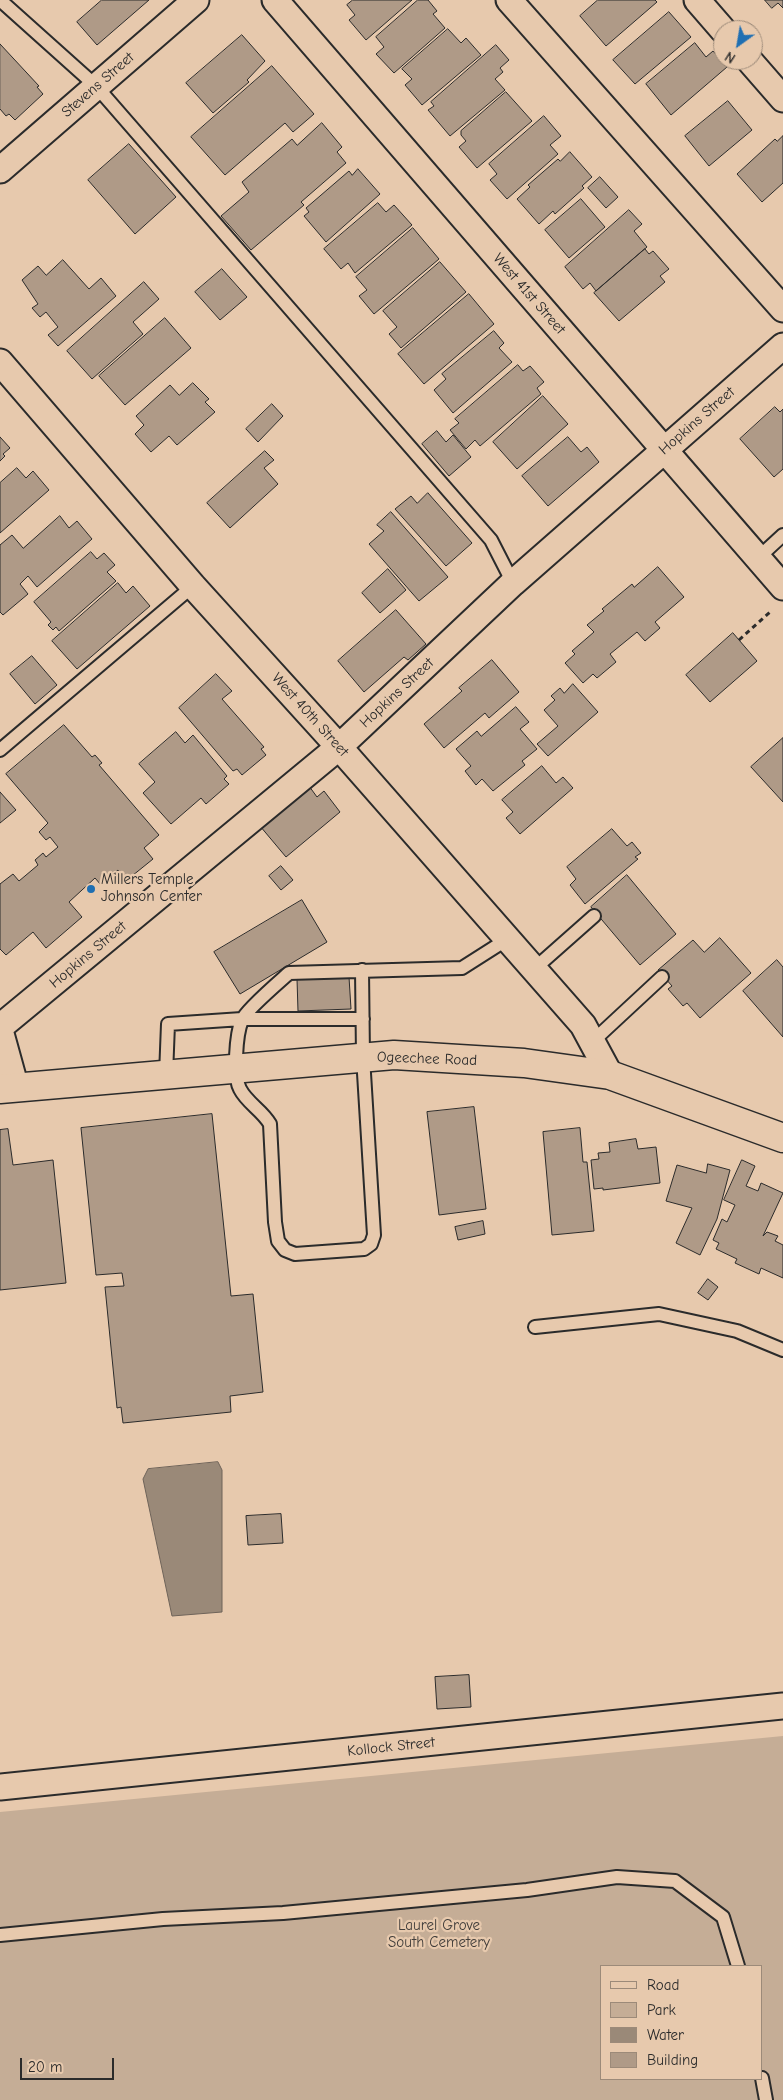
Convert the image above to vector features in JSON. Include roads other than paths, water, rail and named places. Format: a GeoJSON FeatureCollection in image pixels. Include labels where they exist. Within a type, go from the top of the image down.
{"type":"FeatureCollection","features":[{"type":"Feature","properties":{"kind":"street","name":"Stevens Street"},"geometry":{"type":"LineString","coordinates":[[0,170],[196,0]]}},
{"type":"Feature","properties":{"kind":"street","name":"West 41st Street"},"geometry":{"type":"LineString","coordinates":[[275,0],[758,558],[779,597]]}},
{"type":"Feature","properties":{"kind":"street"},"geometry":{"type":"LineString","coordinates":[[509,0],[783,309]]}},
{"type":"Feature","properties":{"kind":"street"},"geometry":{"type":"LineString","coordinates":[[697,0],[714,20]]}},
{"type":"Feature","properties":{"kind":"street"},"geometry":{"type":"LineString","coordinates":[[758,70],[783,100]]}},
{"type":"Feature","properties":{"kind":"street","name":"Hopkins Street"},"geometry":{"type":"LineString","coordinates":[[0,1029],[339,747],[513,583],[783,346]]}},
{"type":"Feature","properties":{"kind":"street","name":"West 40th Street"},"geometry":{"type":"LineString","coordinates":[[0,362],[193,586],[339,747],[506,940],[583,1025],[610,1075]]}},
{"type":"Feature","properties":{"kind":"street"},"geometry":{"type":"LineString","coordinates":[[0,1029],[8,1089]]}},
{"type":"Feature","properties":{"kind":"street","name":"Ogeechee Road"},"geometry":{"type":"LineString","coordinates":[[8,1089],[235,1067],[394,1055],[524,1063],[610,1075],[783,1138]]}},
{"type":"Feature","properties":{"kind":"street","name":"Kollock Street"},"geometry":{"type":"LineString","coordinates":[[0,1787],[783,1706]]}},
{"type":"Feature","properties":{"kind":"lane"},"geometry":{"type":"LineString","coordinates":[[0,0],[96,86],[491,540],[513,583]]}},
{"type":"Feature","properties":{"kind":"lane"},"geometry":{"type":"LineString","coordinates":[[758,558],[783,535]]}},
{"type":"Feature","properties":{"kind":"lane"},"geometry":{"type":"LineString","coordinates":[[0,750],[193,586]]}},
{"type":"Feature","properties":{"kind":"lane"},"geometry":{"type":"LineString","coordinates":[[533,970],[594,916]]}},
{"type":"Feature","properties":{"kind":"lane"},"geometry":{"type":"LineString","coordinates":[[362,970],[363,1057],[374,1235],[371,1244],[364,1249],[295,1254],[285,1250],[278,1241],[275,1222],[270,1124],[238,1087],[235,1067],[242,1019],[289,973],[362,970],[462,968],[506,940]]}},
{"type":"Feature","properties":{"kind":"lane"},"geometry":{"type":"LineString","coordinates":[[592,1042],[662,977]]}},
{"type":"Feature","properties":{"kind":"lane"},"geometry":{"type":"LineString","coordinates":[[166,1075],[168,1024],[242,1019],[363,1019]]}},
{"type":"Feature","properties":{"kind":"lane"},"geometry":{"type":"LineString","coordinates":[[535,1327],[659,1314],[737,1331],[783,1350]]}},
{"type":"Feature","properties":{"kind":"lane"},"geometry":{"type":"LineString","coordinates":[[0,1935],[162,1919],[282,1913],[527,1890],[617,1877],[675,1881],[723,1917],[738,1965]]}},
{"type":"Feature","properties":{"kind":"lane"},"geometry":{"type":"LineString","coordinates":[[762,2080],[766,2100]]}},
{"type":"Feature","properties":{"kind":"water"},"geometry":{"type":"Polygon","coordinates":[[[218,1462],[222,1470],[222,1612],[172,1616],[143,1479],[148,1469],[218,1462]]]}},
{"type":"Feature","properties":{"kind":"place","name":"Millers Temple Johnson Center"},"geometry":{"type":"Point","coordinates":[91,889]}},
{"type":"Feature","properties":{"kind":"park label","name":"Laurel Grove South Cemetery"},"geometry":{"type":"Point","coordinates":[439,1934]}}]}
